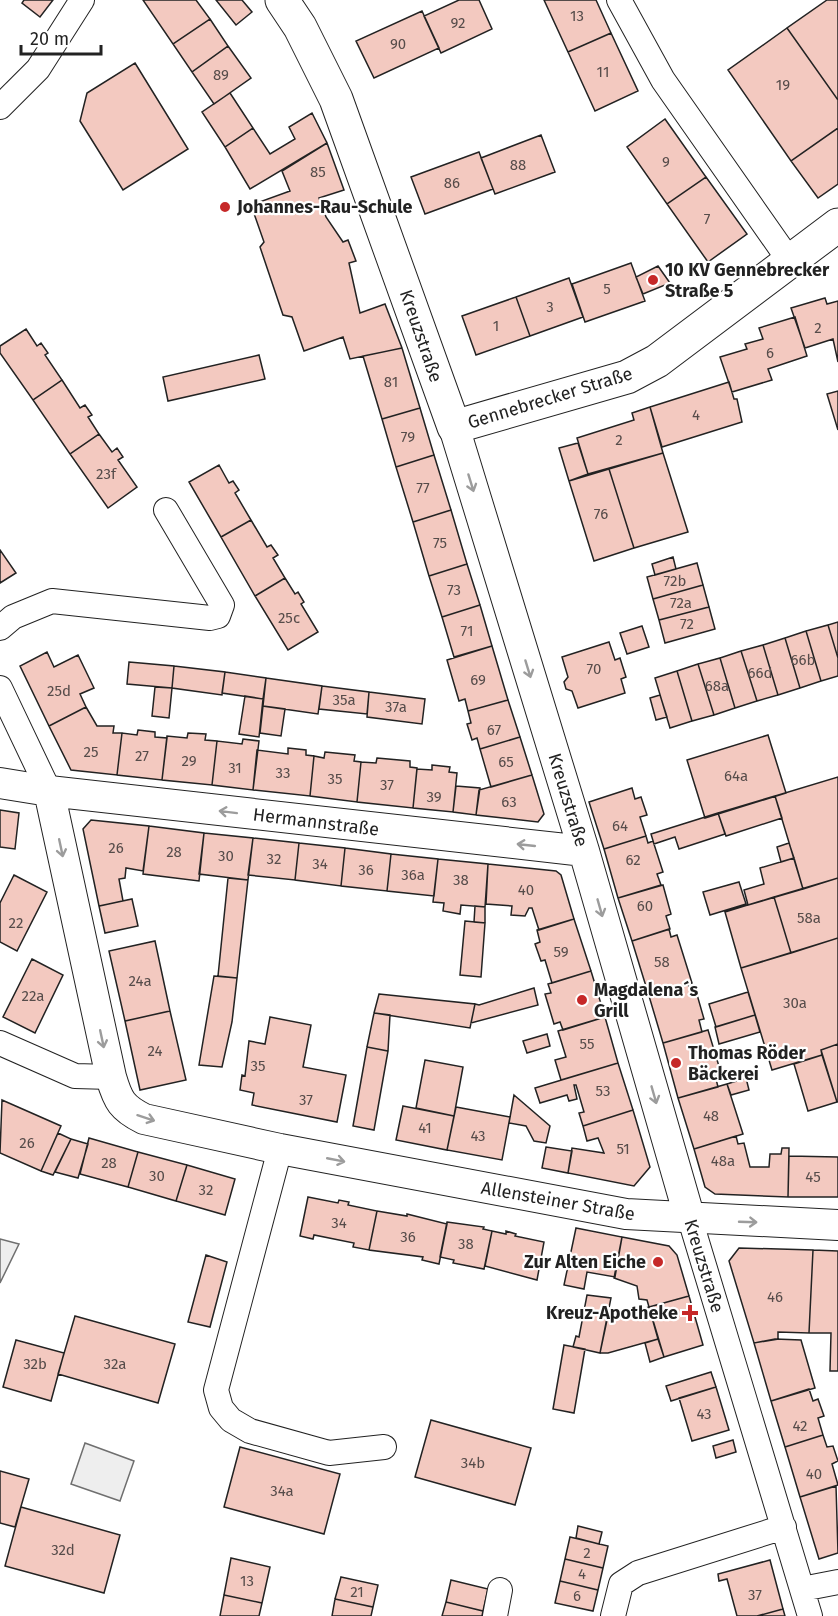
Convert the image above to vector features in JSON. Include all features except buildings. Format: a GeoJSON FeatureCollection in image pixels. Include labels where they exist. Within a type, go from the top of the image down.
{"type":"FeatureCollection","features":[{"type":"Feature","properties":{"kind":"main road","name":"Kreuzstraße"},"geometry":{"type":"LineString","coordinates":[[282,0],[300,27],[336,99],[454,427]]}},
{"type":"Feature","properties":{"kind":"main road","name":"Gennebrecker Straße"},"geometry":{"type":"LineString","coordinates":[[454,427],[627,377],[657,361],[838,225]]}},
{"type":"Feature","properties":{"kind":"street"},"geometry":{"type":"LineString","coordinates":[[1,104],[38,69],[82,0]]}},
{"type":"Feature","properties":{"kind":"street"},"geometry":{"type":"LineString","coordinates":[[619,0],[663,80],[789,260]]}},
{"type":"Feature","properties":{"kind":"street","name":"Kreuzstraße"},"geometry":{"type":"LineString","coordinates":[[454,427],[584,851],[690,1220],[810,1616]]}},
{"type":"Feature","properties":{"kind":"street"},"geometry":{"type":"LineString","coordinates":[[0,628],[13,617],[52,601],[210,618],[218,616],[222,605],[166,510]]}},
{"type":"Feature","properties":{"kind":"street"},"geometry":{"type":"LineString","coordinates":[[0,688],[48,791],[111,1077],[75,1076],[0,1043]]}},
{"type":"Feature","properties":{"kind":"street","name":"Hermannstraße"},"geometry":{"type":"LineString","coordinates":[[0,783],[48,791],[584,851]]}},
{"type":"Feature","properties":{"kind":"street","name":"Allensteiner Straße"},"geometry":{"type":"LineString","coordinates":[[111,1077],[117,1096],[127,1111],[144,1119],[280,1149],[626,1215],[690,1220],[838,1225]]}},
{"type":"Feature","properties":{"kind":"street"},"geometry":{"type":"LineString","coordinates":[[280,1149],[216,1390],[221,1408],[231,1420],[250,1431],[329,1453],[384,1447]]}},
{"type":"Feature","properties":{"kind":"street"},"geometry":{"type":"LineString","coordinates":[[613,1616],[621,1584],[638,1573],[784,1527]]}},
{"type":"Feature","properties":{"kind":"street"},"geometry":{"type":"LineString","coordinates":[[802,1589],[838,1582]]}},
{"type":"Feature","properties":{"kind":"street"},"geometry":{"type":"LineString","coordinates":[[495,1616],[500,1590]]}},
{"type":"Feature","properties":{"kind":"shaded area"},"geometry":{"type":"Polygon","coordinates":[[[0,1239],[19,1244],[0,1283],[0,1239]]]}},
{"type":"Feature","properties":{"kind":"shaded area"},"geometry":{"type":"Polygon","coordinates":[[[85,1443],[134,1461],[120,1501],[71,1484],[85,1443]]]}},
{"type":"Feature","properties":{"kind":"place","name":"Johannes-Rau-Schule"},"geometry":{"type":"Point","coordinates":[225,207]}},
{"type":"Feature","properties":{"kind":"place","name":"10 KV Gennebrecker Straße 5"},"geometry":{"type":"Point","coordinates":[653,280]}},
{"type":"Feature","properties":{"kind":"place","name":"Magdalena´s Grill"},"geometry":{"type":"Point","coordinates":[582,1000]}},
{"type":"Feature","properties":{"kind":"place","name":"Thomas Röder Bäckerei"},"geometry":{"type":"Point","coordinates":[676,1063]}},
{"type":"Feature","properties":{"kind":"place","name":"Zur Alten Eiche"},"geometry":{"type":"Point","coordinates":[658,1262]}},
{"type":"Feature","properties":{"kind":"place","name":"Kreuz-Apotheke"},"geometry":{"type":"Point","coordinates":[690,1313]}}]}
